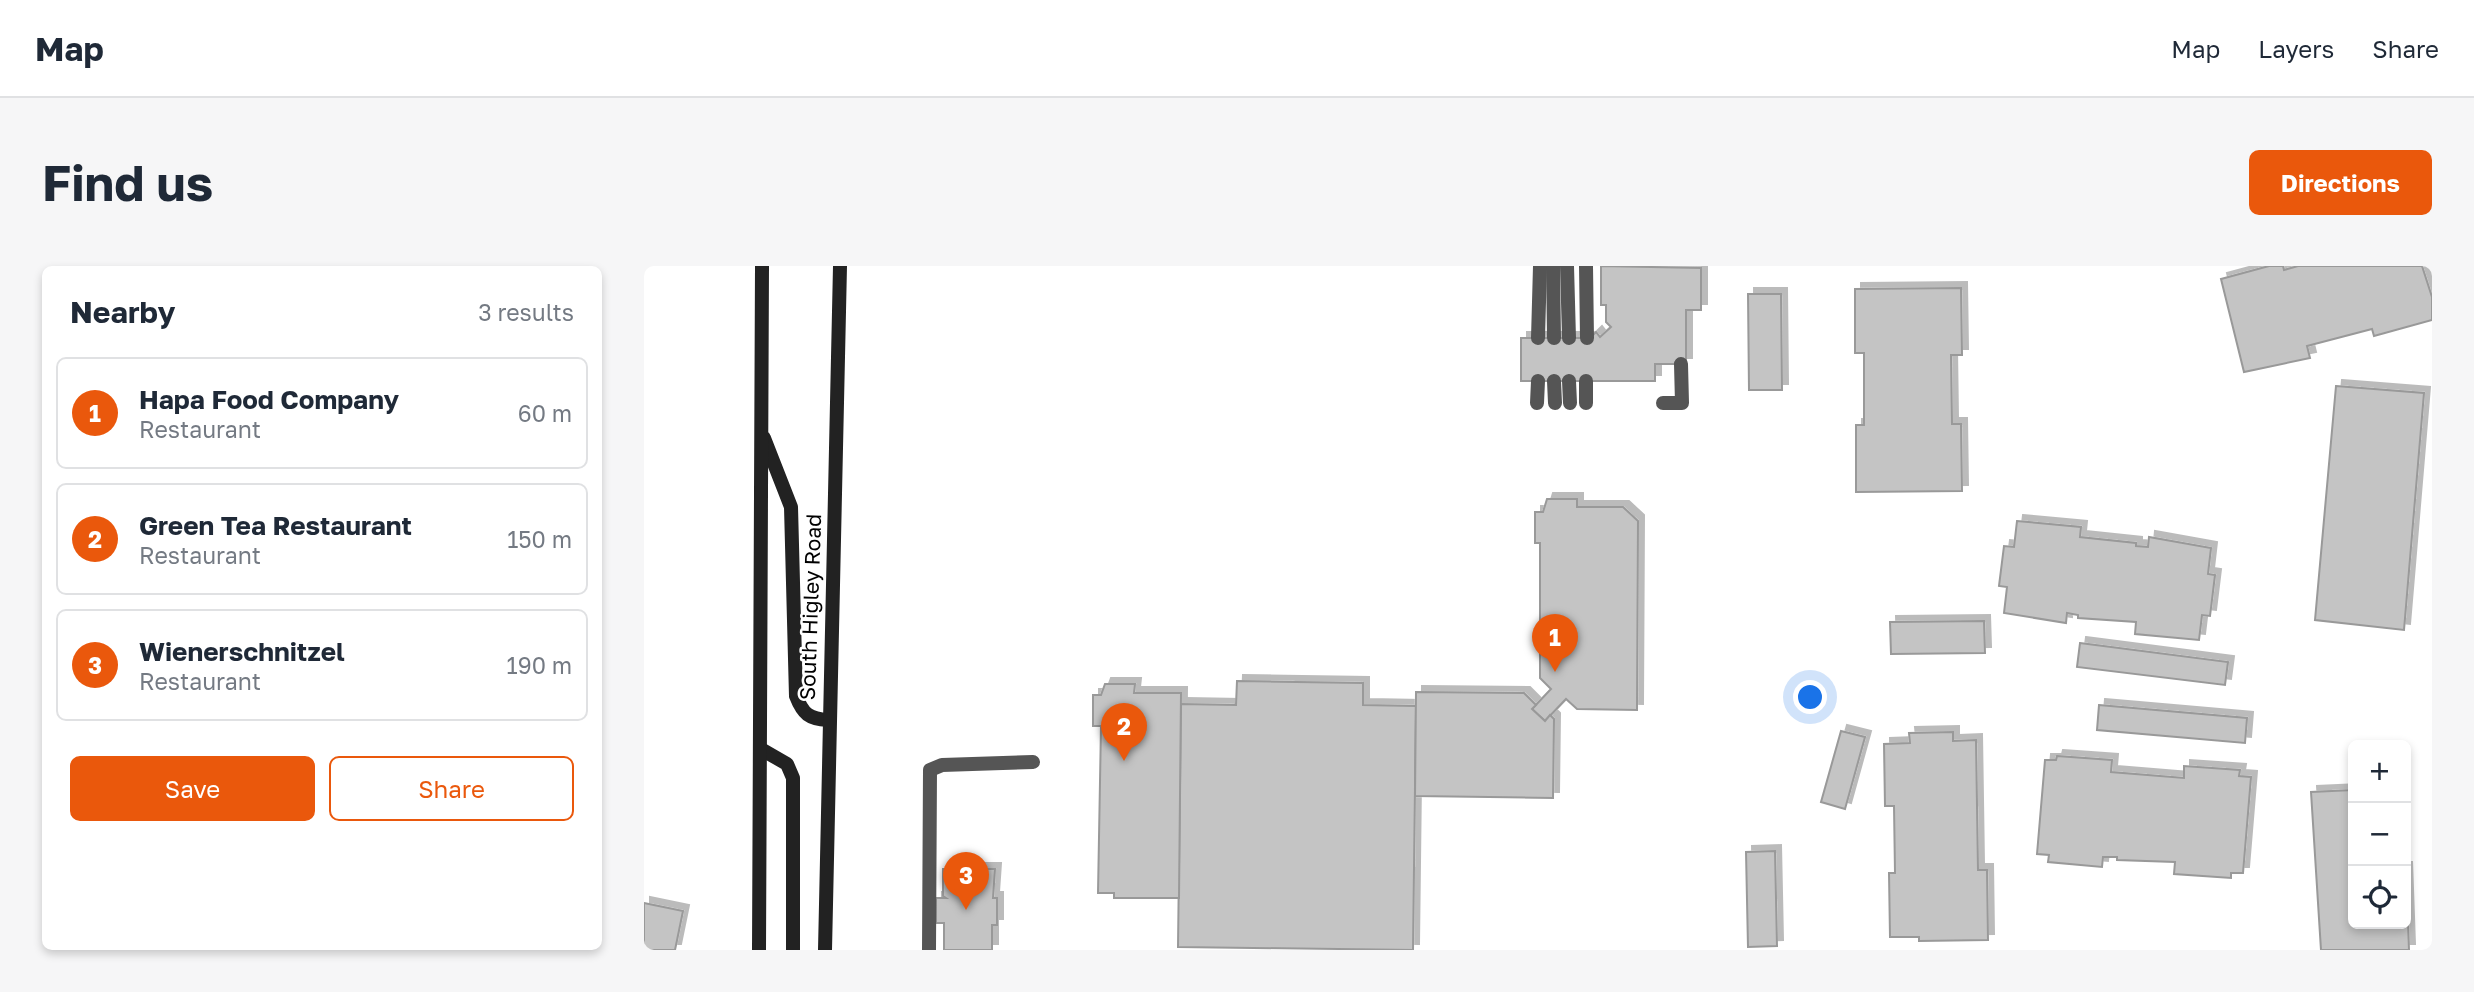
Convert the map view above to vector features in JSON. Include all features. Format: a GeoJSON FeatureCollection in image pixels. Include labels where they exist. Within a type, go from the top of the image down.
{"type":"FeatureCollection","features":[{"type":"Feature","properties":{"kind":"main road"},"geometry":{"type":"LineString","coordinates":[[759,950],[762,266]]}},
{"type":"Feature","properties":{"kind":"main road","name":"South Higley Road"},"geometry":{"type":"LineString","coordinates":[[825,950],[840,266]]}},
{"type":"Feature","properties":{"kind":"main road"},"geometry":{"type":"LineString","coordinates":[[761,430],[791,507],[796,696],[801,710],[812,719],[828,720]]}},
{"type":"Feature","properties":{"kind":"main road"},"geometry":{"type":"LineString","coordinates":[[761,749],[787,764],[793,778],[793,950]]}},
{"type":"Feature","properties":{"kind":"lane"},"geometry":{"type":"LineString","coordinates":[[1538,338],[1539,266]]}},
{"type":"Feature","properties":{"kind":"lane"},"geometry":{"type":"LineString","coordinates":[[1553,266],[1562,338],[1567,266]]}},
{"type":"Feature","properties":{"kind":"lane"},"geometry":{"type":"LineString","coordinates":[[1587,266],[1587,338]]}},
{"type":"Feature","properties":{"kind":"lane"},"geometry":{"type":"LineString","coordinates":[[1663,403],[1682,403],[1681,364]]}},
{"type":"Feature","properties":{"kind":"lane"},"geometry":{"type":"LineString","coordinates":[[1537,403],[1538,381]]}},
{"type":"Feature","properties":{"kind":"lane"},"geometry":{"type":"LineString","coordinates":[[1554,381],[1555,403]]}},
{"type":"Feature","properties":{"kind":"lane"},"geometry":{"type":"LineString","coordinates":[[1569,381],[1570,403]]}},
{"type":"Feature","properties":{"kind":"lane"},"geometry":{"type":"LineString","coordinates":[[1586,381],[1586,403]]}},
{"type":"Feature","properties":{"kind":"lane"},"geometry":{"type":"LineString","coordinates":[[929,950],[930,770],[942,765],[1033,762]]}},
{"type":"Feature","properties":{"kind":"building"},"geometry":{"type":"Polygon","coordinates":[[[1601,266],[1701,268],[1701,310],[1686,310],[1686,364],[1655,364],[1655,381],[1521,381],[1521,338],[1590,338],[1596,332],[1600,337],[1611,327],[1606,322],[1606,305],[1601,305],[1601,266]]]}},
{"type":"Feature","properties":{"kind":"building"},"geometry":{"type":"Polygon","coordinates":[[[2269,266],[2283,266],[2284,270],[2298,266],[2422,266],[2432,297],[2432,320],[2374,336],[2372,329],[2307,346],[2310,358],[2244,372],[2221,279],[2269,266]]]}},
{"type":"Feature","properties":{"kind":"building"},"geometry":{"type":"Polygon","coordinates":[[[1961,288],[1962,355],[1951,355],[1952,424],[1961,424],[1962,491],[1856,492],[1856,425],[1864,425],[1864,353],[1855,353],[1855,289],[1961,288]]]}},
{"type":"Feature","properties":{"kind":"building"},"geometry":{"type":"Polygon","coordinates":[[[1748,294],[1781,294],[1782,390],[1749,390],[1748,294]]]}},
{"type":"Feature","properties":{"kind":"building"},"geometry":{"type":"Polygon","coordinates":[[[2336,386],[2424,393],[2404,630],[2315,620],[2336,386]]]}},
{"type":"Feature","properties":{"kind":"building"},"geometry":{"type":"Polygon","coordinates":[[[1547,499],[1577,499],[1577,507],[1623,507],[1638,521],[1637,710],[1577,709],[1566,699],[1545,721],[1532,709],[1551,689],[1540,678],[1540,543],[1535,543],[1535,512],[1543,512],[1547,499]]]}},
{"type":"Feature","properties":{"kind":"building"},"geometry":{"type":"Polygon","coordinates":[[[2017,521],[2081,527],[2080,537],[2136,543],[2136,546],[2148,547],[2149,537],[2211,548],[2208,574],[2215,575],[2210,616],[2202,615],[2199,640],[2135,634],[2136,622],[2078,618],[2078,615],[2067,613],[2066,623],[2004,613],[2007,587],[1999,586],[2004,546],[2014,547],[2017,521]]]}},
{"type":"Feature","properties":{"kind":"building"},"geometry":{"type":"Polygon","coordinates":[[[1984,621],[1985,653],[1891,654],[1890,622],[1984,621]]]}},
{"type":"Feature","properties":{"kind":"building"},"geometry":{"type":"Polygon","coordinates":[[[2080,643],[2228,662],[2225,685],[2077,667],[2080,643]]]}},
{"type":"Feature","properties":{"kind":"building"},"geometry":{"type":"Polygon","coordinates":[[[1237,681],[1363,683],[1363,705],[1416,706],[1413,950],[1178,947],[1181,704],[1236,705],[1237,681]]]}},
{"type":"Feature","properties":{"kind":"building"},"geometry":{"type":"Polygon","coordinates":[[[1105,684],[1135,684],[1134,693],[1181,693],[1179,898],[1114,898],[1114,893],[1098,893],[1101,726],[1093,726],[1093,695],[1101,695],[1105,684]]]}},
{"type":"Feature","properties":{"kind":"building"},"geometry":{"type":"Polygon","coordinates":[[[1416,692],[1524,693],[1536,705],[1532,709],[1545,721],[1550,715],[1554,719],[1553,798],[1415,796],[1416,692]]]}},
{"type":"Feature","properties":{"kind":"building"},"geometry":{"type":"Polygon","coordinates":[[[2099,705],[2247,718],[2245,743],[2097,730],[2099,705]]]}},
{"type":"Feature","properties":{"kind":"building"},"geometry":{"type":"Polygon","coordinates":[[[1841,731],[1865,737],[1845,809],[1821,802],[1841,731]]]}},
{"type":"Feature","properties":{"kind":"building"},"geometry":{"type":"Polygon","coordinates":[[[1953,732],[1953,741],[1976,740],[1978,870],[1987,870],[1988,940],[1919,941],[1919,937],[1890,937],[1889,873],[1895,873],[1894,806],[1885,806],[1884,744],[1910,743],[1909,733],[1953,732]]]}},
{"type":"Feature","properties":{"kind":"building"},"geometry":{"type":"Polygon","coordinates":[[[2057,756],[2112,760],[2111,772],[2184,778],[2184,766],[2240,770],[2239,776],[2251,777],[2243,873],[2231,873],[2231,878],[2174,874],[2175,862],[2117,860],[2117,857],[2103,857],[2102,867],[2048,862],[2049,855],[2037,854],[2045,760],[2056,760],[2057,756]]]}},
{"type":"Feature","properties":{"kind":"building"},"geometry":{"type":"Polygon","coordinates":[[[2348,790],[2348,929],[2408,929],[2409,950],[2321,950],[2311,792],[2348,790]]]}},
{"type":"Feature","properties":{"kind":"building"},"geometry":{"type":"Polygon","coordinates":[[[1775,851],[1777,946],[1748,947],[1746,852],[1775,851]]]}},
{"type":"Feature","properties":{"kind":"building"},"geometry":{"type":"Polygon","coordinates":[[[943,869],[995,869],[993,898],[997,898],[997,925],[992,925],[992,950],[944,950],[944,923],[936,923],[936,898],[946,898],[943,896],[943,869]]]}},
{"type":"Feature","properties":{"kind":"building"},"geometry":{"type":"Polygon","coordinates":[[[644,903],[683,911],[675,950],[644,950],[644,903]]]}},
{"type":"Feature","properties":{"kind":"place","name":"Hapa Food Company"},"geometry":{"type":"Point","coordinates":[1555,672]}},
{"type":"Feature","properties":{"kind":"place","name":"Green Tea Restaurant"},"geometry":{"type":"Point","coordinates":[1124,761]}},
{"type":"Feature","properties":{"kind":"place","name":"Wienerschnitzel"},"geometry":{"type":"Point","coordinates":[966,910]}}]}
